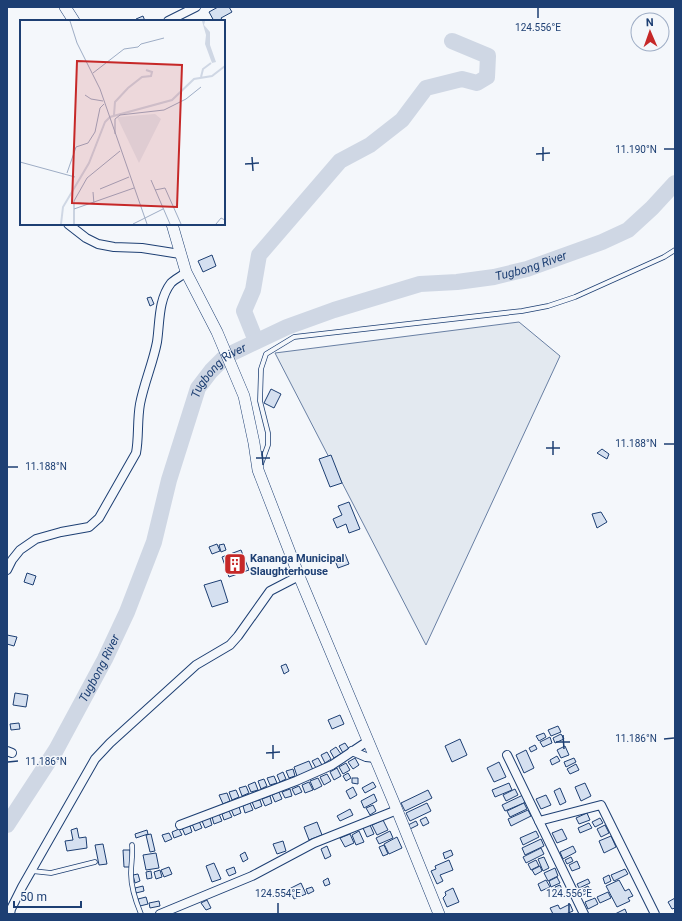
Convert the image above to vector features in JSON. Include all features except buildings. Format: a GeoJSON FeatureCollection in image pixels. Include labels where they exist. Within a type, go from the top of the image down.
{"type":"FeatureCollection","features":[{"type":"Feature","properties":{"kind":"street"},"geometry":{"type":"LineString","coordinates":[[65,7],[73,20]]}},
{"type":"Feature","properties":{"kind":"street"},"geometry":{"type":"LineString","coordinates":[[170,20],[196,7]]}},
{"type":"Feature","properties":{"kind":"street"},"geometry":{"type":"LineString","coordinates":[[69,225],[86,238],[98,244],[114,248],[142,248],[180,254]]}},
{"type":"Feature","properties":{"kind":"street"},"geometry":{"type":"LineString","coordinates":[[172,225],[186,272],[217,332],[244,396],[258,470],[299,576],[439,914]]}},
{"type":"Feature","properties":{"kind":"street"},"geometry":{"type":"LineString","coordinates":[[7,570],[12,560],[20,550],[29,543],[48,536],[89,527],[99,518],[136,453],[140,406],[153,361],[157,341],[158,321],[163,301],[172,283],[186,272]]}},
{"type":"Feature","properties":{"kind":"street"},"geometry":{"type":"LineString","coordinates":[[10,914],[22,887],[95,759],[110,743],[196,665],[230,645],[270,591],[299,576]]}},
{"type":"Feature","properties":{"kind":"street"},"geometry":{"type":"LineString","coordinates":[[180,824],[296,781],[332,765],[368,741]]}},
{"type":"Feature","properties":{"kind":"street"},"geometry":{"type":"LineString","coordinates":[[352,751],[366,757],[375,758]]}},
{"type":"Feature","properties":{"kind":"street"},"geometry":{"type":"LineString","coordinates":[[507,756],[584,914]]}},
{"type":"Feature","properties":{"kind":"street"},"geometry":{"type":"LineString","coordinates":[[539,821],[601,805],[654,914]]}},
{"type":"Feature","properties":{"kind":"street"},"geometry":{"type":"LineString","coordinates":[[160,914],[252,876],[314,843],[397,810]]}},
{"type":"Feature","properties":{"kind":"lane"},"geometry":{"type":"LineString","coordinates":[[258,470],[268,445],[268,433],[260,401],[261,369],[266,354],[294,337],[522,311],[548,306],[575,297],[675,250]]}},
{"type":"Feature","properties":{"kind":"lane"},"geometry":{"type":"LineString","coordinates":[[132,845],[133,857],[131,874],[136,902],[141,914]]}},
{"type":"Feature","properties":{"kind":"lane"},"geometry":{"type":"LineString","coordinates":[[32,870],[51,873],[95,862]]}},
{"type":"Feature","properties":{"kind":"shaded area"},"geometry":{"type":"Polygon","coordinates":[[[519,322],[560,356],[426,645],[275,353],[519,322]]]}},
{"type":"Feature","properties":{"kind":"waterway"},"geometry":{"type":"LineString","coordinates":[[256,341],[244,311],[253,290],[259,255],[340,161],[370,145],[402,120],[426,88],[462,79],[477,83],[487,77],[488,56],[452,41]]}},
{"type":"Feature","properties":{"kind":"waterway","name":"Tugbong River"},"geometry":{"type":"LineString","coordinates":[[7,825],[56,750],[105,659],[127,612],[154,542],[169,480],[198,388],[211,371],[226,356],[287,327],[334,310],[420,284],[457,282],[494,277],[527,269],[602,242],[628,230],[652,208],[675,183]]}},
{"type":"Feature","properties":{"kind":"place","name":"Kananga Municipal Slaughterhouse"},"geometry":{"type":"Point","coordinates":[235,564]}}]}
